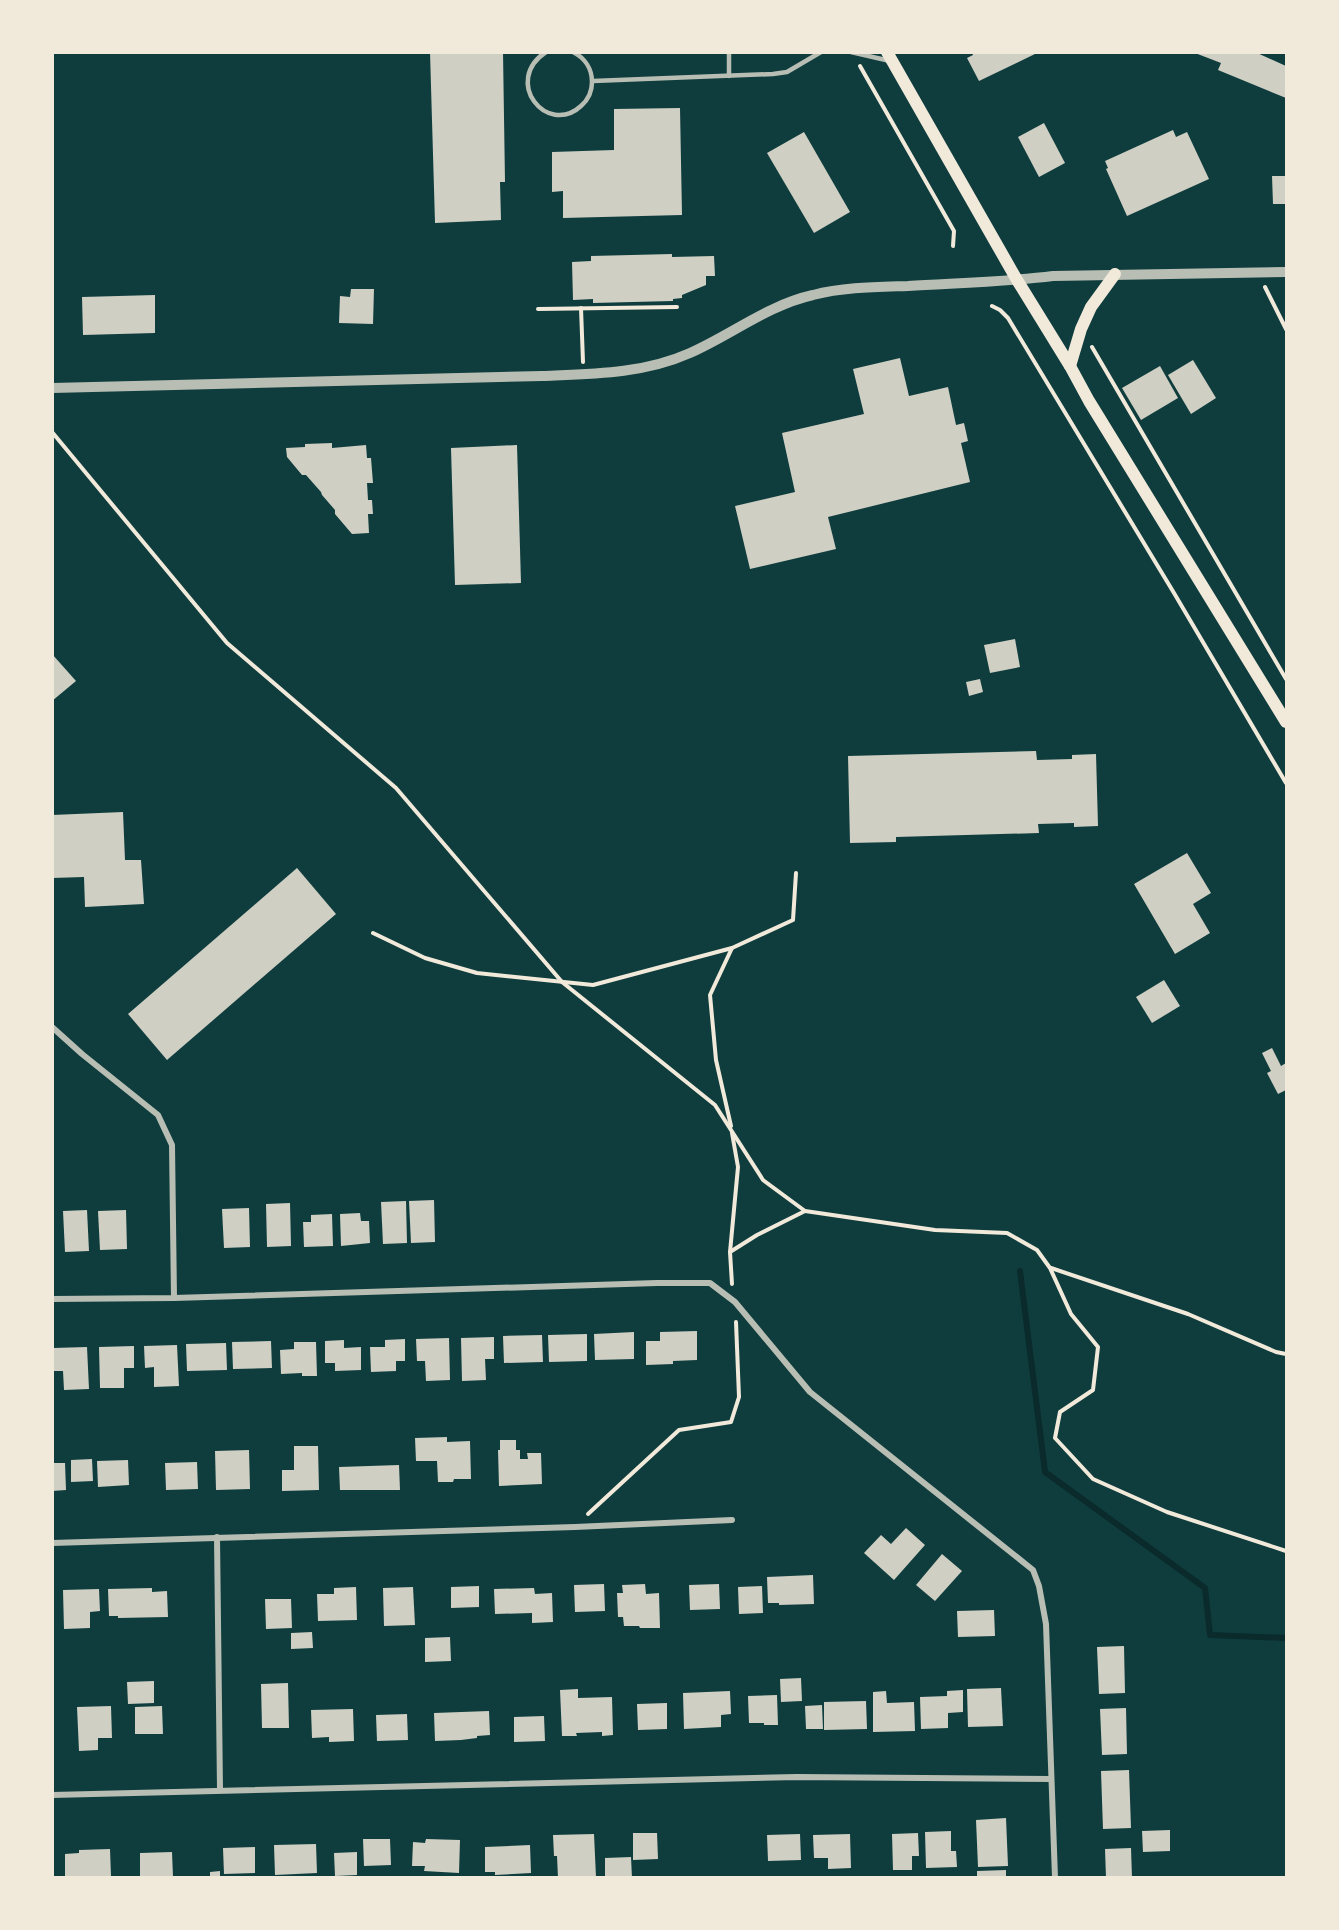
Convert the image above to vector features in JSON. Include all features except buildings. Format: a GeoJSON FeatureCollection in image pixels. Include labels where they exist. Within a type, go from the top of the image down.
{"type":"FeatureCollection","features":[{"type":"Feature","properties":{"kind":"main road"},"geometry":{"type":"LineString","coordinates":[[889,57],[1089,401],[1186,562],[1287,722]]}},
{"type":"Feature","properties":{"kind":"main road"},"geometry":{"type":"LineString","coordinates":[[1070,366],[1081,329],[1091,307],[1115,274]]}},
{"type":"Feature","properties":{"kind":"street"},"geometry":{"type":"LineString","coordinates":[[52,388],[622,372],[659,365],[705,346],[783,304],[810,295],[840,289],[1053,276],[1287,272]]}},
{"type":"Feature","properties":{"kind":"street"},"geometry":{"type":"LineString","coordinates":[[52,1027],[158,1115],[172,1145],[174,1298]]}},
{"type":"Feature","properties":{"kind":"street"},"geometry":{"type":"LineString","coordinates":[[52,1299],[174,1298],[710,1283],[735,1302],[810,1392],[1033,1570],[1039,1586],[1046,1624],[1055,1878]]}},
{"type":"Feature","properties":{"kind":"street"},"geometry":{"type":"LineString","coordinates":[[52,1543],[732,1520]]}},
{"type":"Feature","properties":{"kind":"street"},"geometry":{"type":"LineString","coordinates":[[217,1537],[220,1790]]}},
{"type":"Feature","properties":{"kind":"street"},"geometry":{"type":"LineString","coordinates":[[52,1795],[797,1777],[1051,1779]]}},
{"type":"Feature","properties":{"kind":"lane"},"geometry":{"type":"LineString","coordinates":[[546,52],[538,57],[531,66],[527,76],[527,87],[537,106],[557,115],[568,114],[578,109],[586,102],[591,92],[591,71],[586,62],[573,52]]}},
{"type":"Feature","properties":{"kind":"lane"},"geometry":{"type":"LineString","coordinates":[[729,52],[729,76]]}},
{"type":"Feature","properties":{"kind":"lane"},"geometry":{"type":"LineString","coordinates":[[592,81],[773,74],[787,72],[820,52]]}},
{"type":"Feature","properties":{"kind":"lane"},"geometry":{"type":"LineString","coordinates":[[852,53],[889,57]]}},
{"type":"Feature","properties":{"kind":"path"},"geometry":{"type":"LineString","coordinates":[[852,53],[954,231],[954,246]]}},
{"type":"Feature","properties":{"kind":"path"},"geometry":{"type":"LineString","coordinates":[[1258,272],[1287,329]]}},
{"type":"Feature","properties":{"kind":"path"},"geometry":{"type":"LineString","coordinates":[[992,306],[1000,309],[1008,318],[1287,783]]}},
{"type":"Feature","properties":{"kind":"path"},"geometry":{"type":"LineString","coordinates":[[538,309],[677,307]]}},
{"type":"Feature","properties":{"kind":"path"},"geometry":{"type":"LineString","coordinates":[[581,309],[584,374]]}},
{"type":"Feature","properties":{"kind":"path"},"geometry":{"type":"LineString","coordinates":[[1081,329],[1287,679]]}},
{"type":"Feature","properties":{"kind":"path"},"geometry":{"type":"LineString","coordinates":[[52,432],[227,643],[396,788],[562,982],[716,1105],[763,1180],[805,1211],[935,1230],[1006,1233],[1037,1250],[1050,1268],[1071,1314],[1098,1347],[1093,1390],[1060,1412],[1055,1438],[1092,1479],[1167,1512],[1287,1551]]}},
{"type":"Feature","properties":{"kind":"path"},"geometry":{"type":"LineString","coordinates":[[373,933],[425,958],[477,973],[593,985],[732,948],[793,920],[796,873]]}},
{"type":"Feature","properties":{"kind":"path"},"geometry":{"type":"LineString","coordinates":[[575,1527],[679,1430],[730,1422],[740,1397],[730,1252],[738,1167],[716,1060],[710,995],[732,948]]}},
{"type":"Feature","properties":{"kind":"path"},"geometry":{"type":"LineString","coordinates":[[730,1252],[757,1235],[805,1211]]}},
{"type":"Feature","properties":{"kind":"path"},"geometry":{"type":"LineString","coordinates":[[1050,1268],[1188,1314],[1276,1352],[1287,1354]]}},
{"type":"Feature","properties":{"kind":"waterway"},"geometry":{"type":"LineString","coordinates":[[1020,1271],[1045,1472],[1205,1588],[1210,1635],[1286,1638]]}}]}
